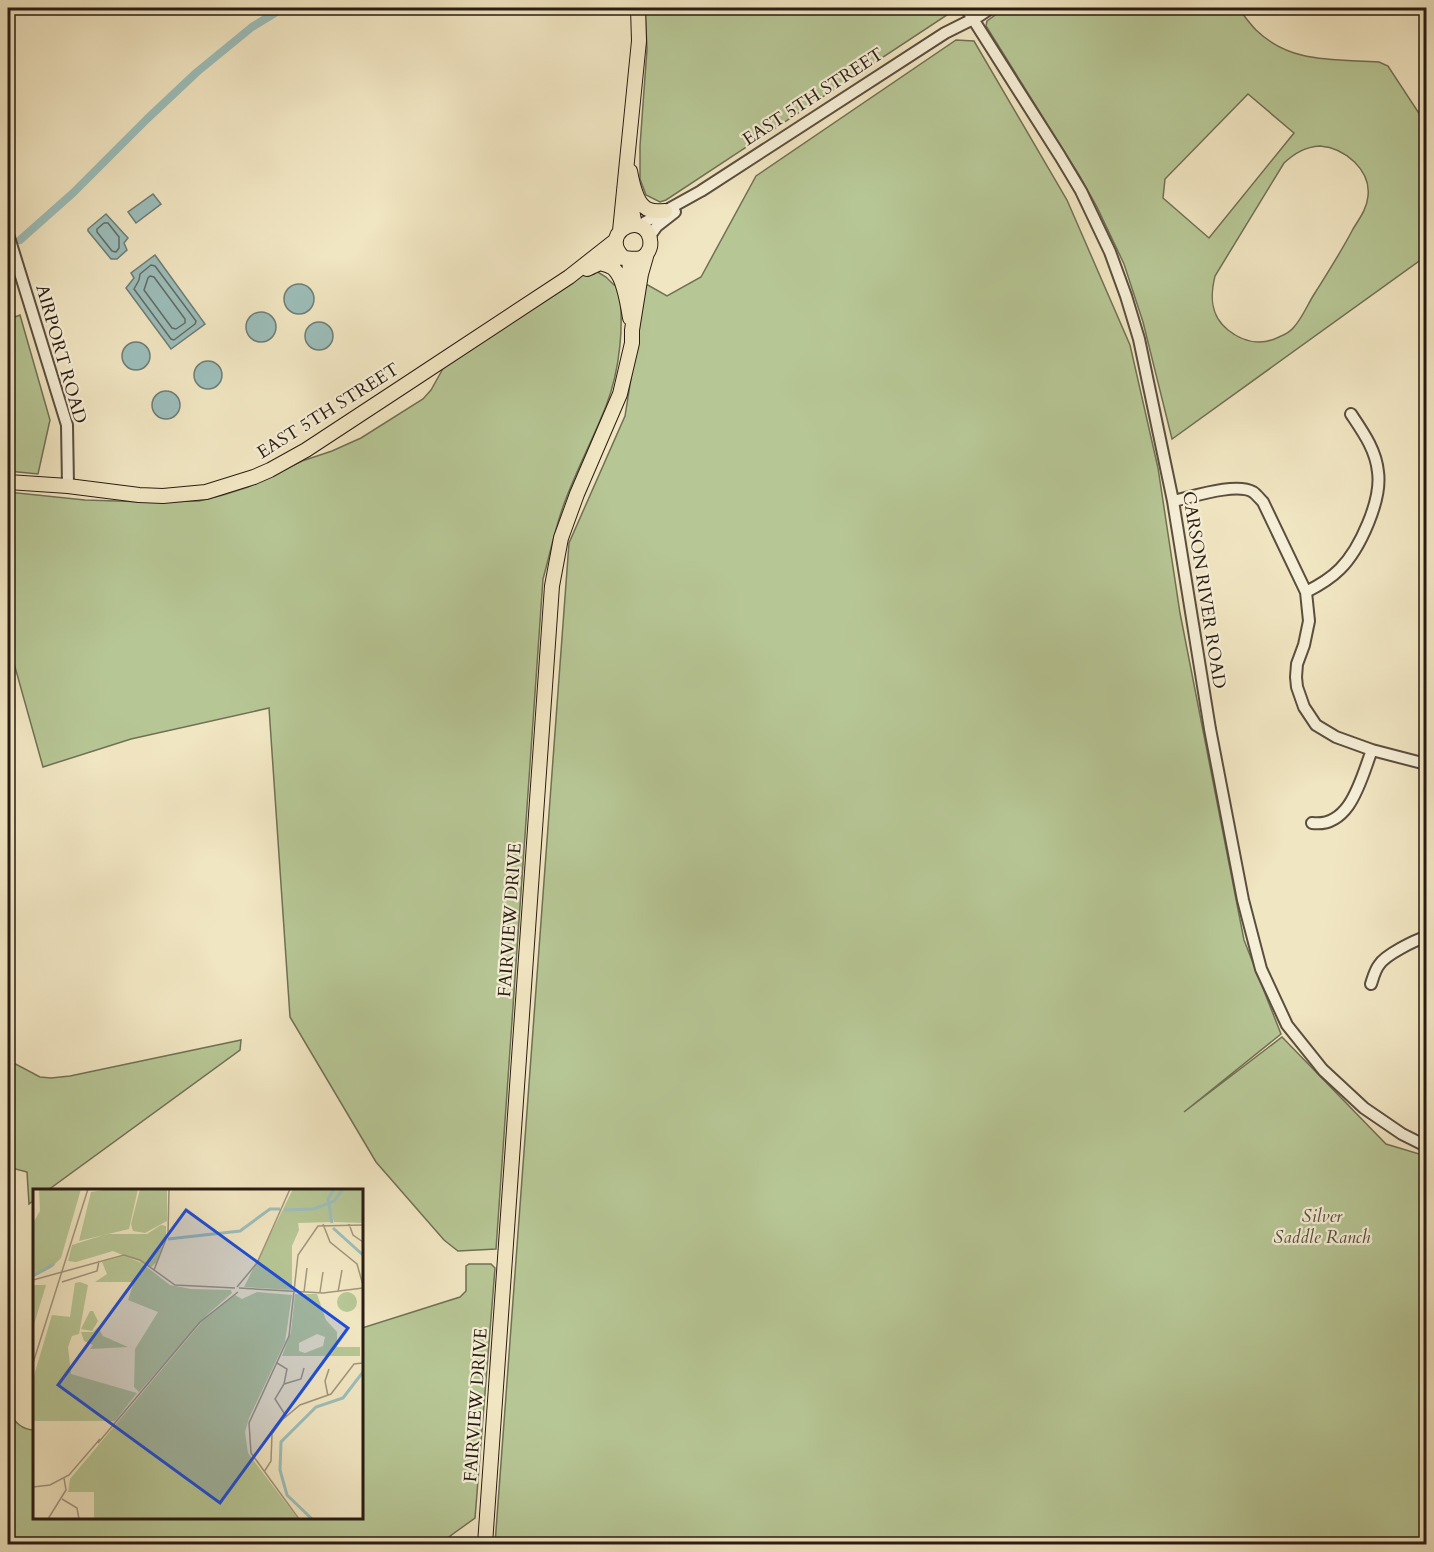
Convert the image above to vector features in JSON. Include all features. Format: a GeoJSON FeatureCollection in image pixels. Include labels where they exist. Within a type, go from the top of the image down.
{"type":"FeatureCollection","features":[{"type":"Feature","properties":{"kind":"main road"},"geometry":{"type":"LineString","coordinates":[[626,165],[631,210],[637,225],[644,229],[650,237],[647,253],[639,259],[626,258],[617,250],[639,41],[638,8]]}},
{"type":"Feature","properties":{"kind":"main road"},"geometry":{"type":"LineString","coordinates":[[626,165],[633,188],[642,205],[649,210],[665,211]]}},
{"type":"Feature","properties":{"kind":"main road"},"geometry":{"type":"LineString","coordinates":[[618,236],[625,227],[637,225]]}},
{"type":"Feature","properties":{"kind":"main road","name":"EAST 5TH STREET"},"geometry":{"type":"LineString","coordinates":[[8,482],[170,496],[206,492],[254,477],[306,450],[569,277],[618,236]]}},
{"type":"Feature","properties":{"kind":"main road","name":"FAIRVIEW DRIVE"},"geometry":{"type":"LineString","coordinates":[[484,1541],[552,586],[561,538],[620,394],[632,343],[641,274],[647,253]]}},
{"type":"Feature","properties":{"kind":"main road","name":"EAST 5TH STREET"},"geometry":{"type":"LineString","coordinates":[[569,277],[613,258],[626,258]]}},
{"type":"Feature","properties":{"kind":"main road","name":"FAIRVIEW DRIVE"},"geometry":{"type":"LineString","coordinates":[[626,258],[633,326]]}},
{"type":"Feature","properties":{"kind":"main road"},"geometry":{"type":"LineString","coordinates":[[601,263],[614,268],[620,278],[633,326]]}},
{"type":"Feature","properties":{"kind":"street","name":"EAST 5TH STREET"},"geometry":{"type":"LineString","coordinates":[[945,33],[967,8]]}},
{"type":"Feature","properties":{"kind":"street","name":"CARSON RIVER ROAD"},"geometry":{"type":"LineString","coordinates":[[967,8],[1080,191],[1110,252],[1140,339],[1173,501],[1210,729],[1240,889],[1261,969],[1287,1025],[1323,1070],[1364,1108],[1402,1134],[1426,1146]]}},
{"type":"Feature","properties":{"kind":"street","name":"EAST 5TH STREET"},"geometry":{"type":"LineString","coordinates":[[637,225],[701,191],[945,33],[991,8]]}},
{"type":"Feature","properties":{"kind":"street","name":"EAST 5TH STREET"},"geometry":{"type":"LineString","coordinates":[[650,237],[661,222],[701,191]]}},
{"type":"Feature","properties":{"kind":"street","name":"AIRPORT ROAD"},"geometry":{"type":"LineString","coordinates":[[8,234],[67,425],[68,486]]}},
{"type":"Feature","properties":{"kind":"street"},"geometry":{"type":"LineString","coordinates":[[1306,592],[1328,579],[1350,557],[1378,494],[1376,459],[1367,437],[1351,414]]}},
{"type":"Feature","properties":{"kind":"street"},"geometry":{"type":"LineString","coordinates":[[1173,501],[1241,488],[1253,492],[1263,502],[1306,592],[1309,621],[1298,664],[1297,687],[1304,707],[1316,725],[1336,737],[1372,750],[1426,764]]}},
{"type":"Feature","properties":{"kind":"street"},"geometry":{"type":"LineString","coordinates":[[1312,823],[1327,823],[1334,820],[1348,807],[1372,750]]}},
{"type":"Feature","properties":{"kind":"street"},"geometry":{"type":"LineString","coordinates":[[1371,984],[1380,963],[1399,950],[1426,937]]}},
{"type":"Feature","properties":{"kind":"green space"},"geometry":{"type":"Polygon","coordinates":[[[645,8],[947,8],[950,13],[660,202],[646,195],[640,179],[647,49],[645,8]]]}},
{"type":"Feature","properties":{"kind":"green space"},"geometry":{"type":"Polygon","coordinates":[[[1005,8],[1238,8],[1256,30],[1269,41],[1284,49],[1314,58],[1379,62],[1388,66],[1426,124],[1426,256],[1172,439],[1143,322],[1124,264],[1079,175],[986,26],[987,21],[1005,8]],[[1248,94],[1165,179],[1163,198],[1209,238],[1294,133],[1248,94]],[[1320,146],[1300,151],[1284,163],[1215,276],[1212,298],[1215,312],[1228,330],[1246,340],[1259,342],[1272,340],[1293,328],[1364,210],[1368,186],[1361,169],[1347,156],[1320,146]]]}},
{"type":"Feature","properties":{"kind":"green space","name":"Silver Saddle Ranch"},"geometry":{"type":"Polygon","coordinates":[[[956,40],[974,41],[1067,200],[1130,345],[1158,468],[1180,613],[1244,940],[1281,1034],[1184,1112],[1282,1037],[1386,1144],[1426,1156],[1426,1544],[495,1544],[569,543],[625,416],[646,284],[667,296],[701,277],[756,176],[956,40]]]}},
{"type":"Feature","properties":{"kind":"green space"},"geometry":{"type":"Polygon","coordinates":[[[596,271],[614,285],[618,284],[621,314],[620,346],[611,392],[564,504],[543,579],[496,1249],[458,1251],[444,1240],[376,1162],[290,1017],[269,708],[131,739],[43,767],[8,642],[8,492],[85,500],[199,501],[248,487],[302,461],[361,438],[423,399],[431,390],[445,365],[584,274],[596,271]]]}},
{"type":"Feature","properties":{"kind":"green space"},"geometry":{"type":"Polygon","coordinates":[[[8,293],[15,317],[20,315],[50,420],[38,474],[8,471],[8,293]]]}},
{"type":"Feature","properties":{"kind":"green space"},"geometry":{"type":"Polygon","coordinates":[[[241,1040],[240,1050],[49,1189],[33,1189],[33,1201],[29,1204],[27,1172],[8,1167],[8,1060],[40,1077],[70,1076],[241,1040]]]}},
{"type":"Feature","properties":{"kind":"green space"},"geometry":{"type":"Polygon","coordinates":[[[491,1264],[495,1268],[475,1518],[439,1544],[8,1544],[8,1412],[19,1425],[33,1430],[33,1519],[363,1519],[363,1328],[460,1297],[466,1291],[466,1266],[491,1264]]]}},
{"type":"Feature","properties":{"kind":"water"},"geometry":{"type":"Polygon","coordinates":[[[153,194],[161,204],[136,223],[128,212],[153,194]]]}},
{"type":"Feature","properties":{"kind":"water"},"geometry":{"type":"Polygon","coordinates":[[[106,214],[128,238],[124,243],[127,250],[117,259],[111,259],[88,231],[106,214]]]}},
{"type":"Feature","properties":{"kind":"water"},"geometry":{"type":"Polygon","coordinates":[[[155,255],[205,324],[171,349],[126,288],[134,278],[131,273],[155,255]]]}},
{"type":"Feature","properties":{"kind":"water"},"geometry":{"type":"Polygon","coordinates":[[[299,284],[310,288],[314,299],[310,310],[299,314],[288,310],[284,299],[288,288],[299,284]]]}},
{"type":"Feature","properties":{"kind":"water"},"geometry":{"type":"Polygon","coordinates":[[[261,312],[272,316],[276,327],[272,338],[261,342],[250,338],[246,327],[250,316],[261,312]]]}},
{"type":"Feature","properties":{"kind":"water"},"geometry":{"type":"Polygon","coordinates":[[[319,322],[329,326],[333,336],[329,346],[319,350],[309,346],[305,336],[309,326],[319,322]]]}},
{"type":"Feature","properties":{"kind":"water"},"geometry":{"type":"Polygon","coordinates":[[[136,342],[146,346],[150,356],[146,366],[136,370],[126,366],[122,356],[126,346],[136,342]]]}},
{"type":"Feature","properties":{"kind":"water"},"geometry":{"type":"Polygon","coordinates":[[[208,361],[218,365],[222,375],[218,385],[208,389],[198,385],[194,375],[198,365],[208,361]]]}},
{"type":"Feature","properties":{"kind":"water"},"geometry":{"type":"Polygon","coordinates":[[[166,391],[176,395],[180,405],[176,415],[166,419],[156,415],[152,405],[156,395],[166,391]]]}},
{"type":"Feature","properties":{"kind":"waterway"},"geometry":{"type":"LineString","coordinates":[[20,240],[73,193],[197,72],[252,27],[283,8]]}}]}
